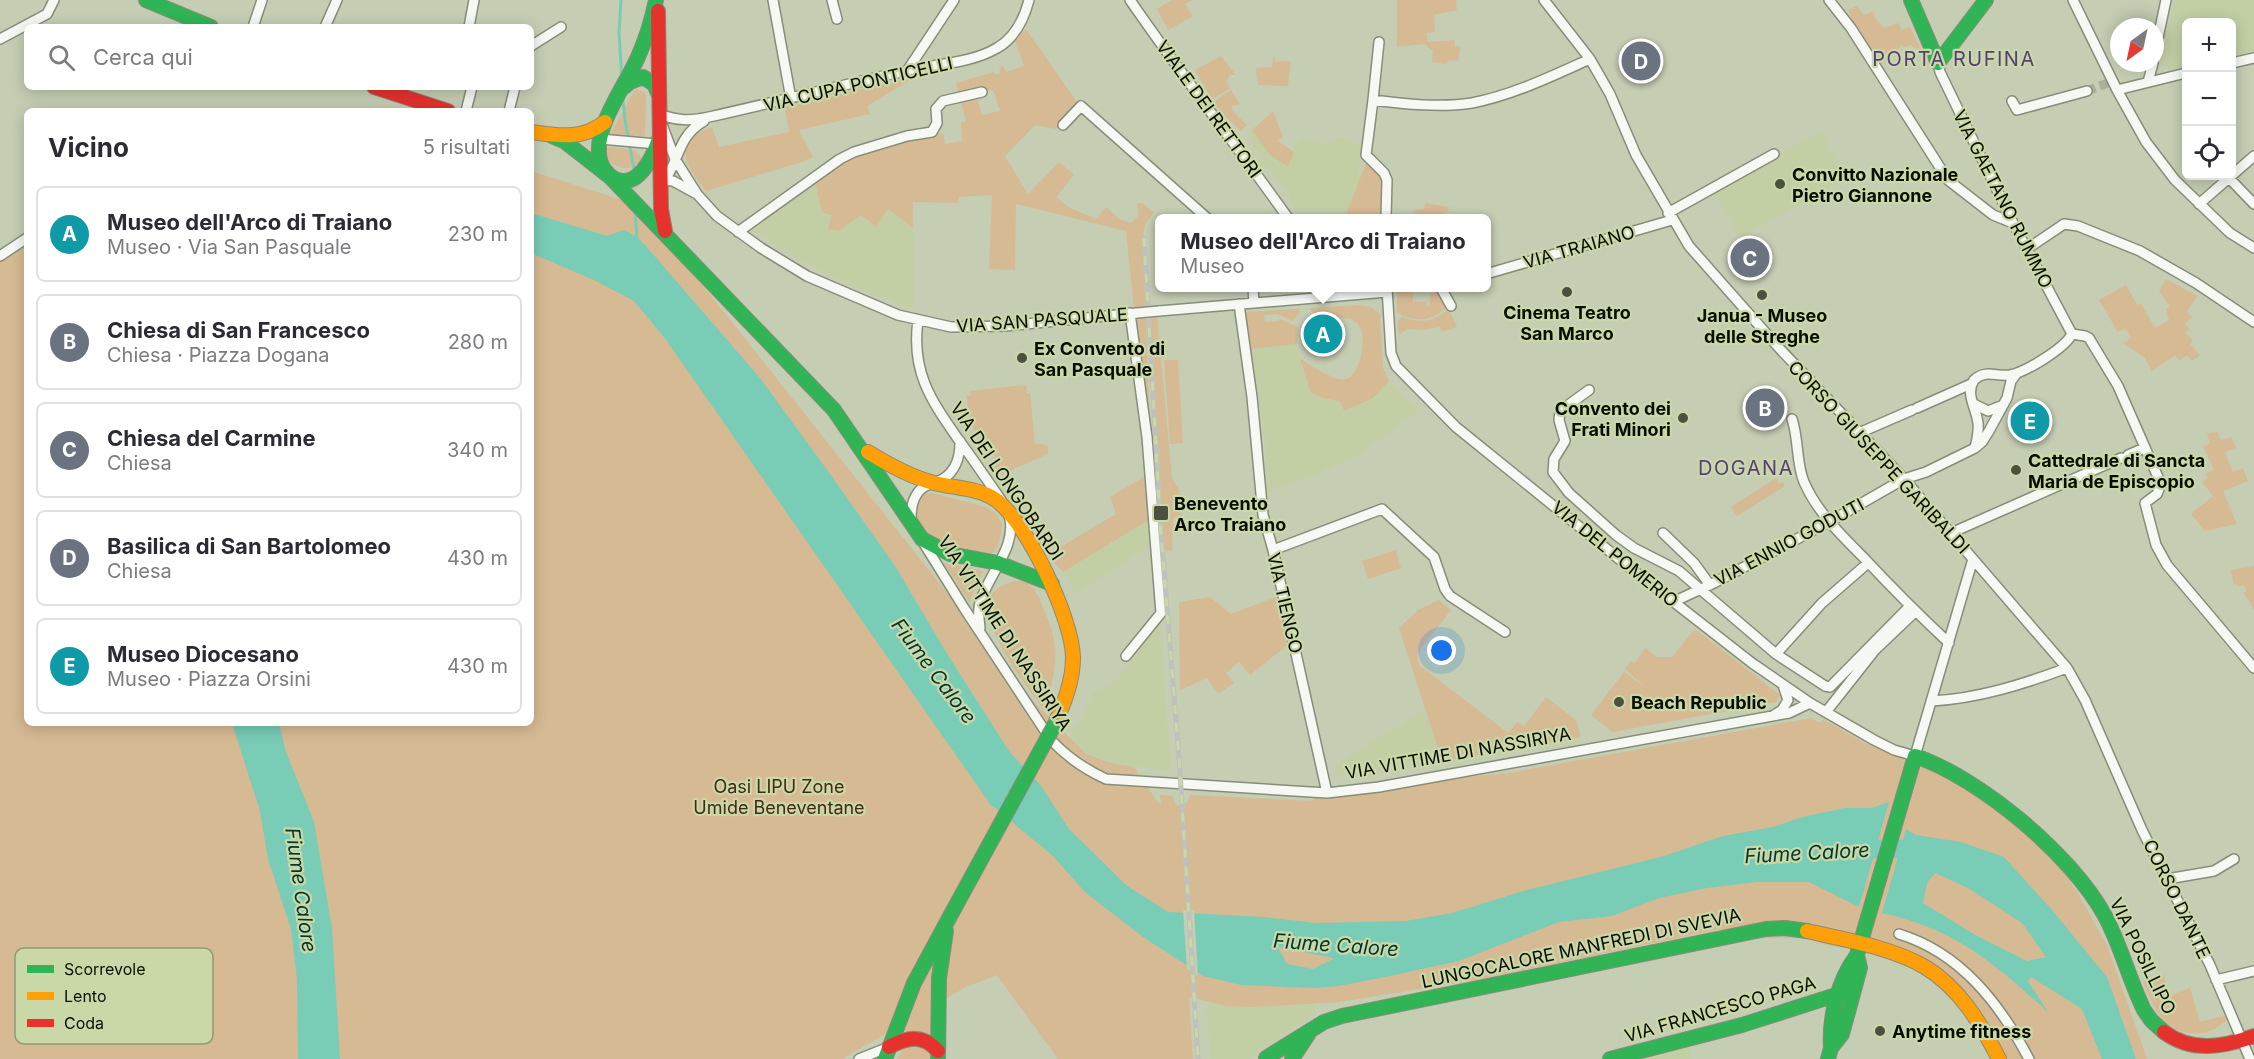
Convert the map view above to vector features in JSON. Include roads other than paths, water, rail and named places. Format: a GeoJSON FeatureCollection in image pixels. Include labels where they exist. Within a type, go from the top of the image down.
{"type":"FeatureCollection","features":[{"type":"Feature","properties":{"kind":"main road"},"geometry":{"type":"LineString","coordinates":[[146,0],[204,24]]}},
{"type":"Feature","properties":{"kind":"main road"},"geometry":{"type":"LineString","coordinates":[[657,0],[646,36],[600,139],[599,158],[610,177],[623,180],[635,178],[663,180]]}},
{"type":"Feature","properties":{"kind":"main road"},"geometry":{"type":"LineString","coordinates":[[657,0],[658,142],[663,180],[662,221],[666,234]]}},
{"type":"Feature","properties":{"kind":"main road"},"geometry":{"type":"LineString","coordinates":[[1911,0],[1938,63],[1986,0]]}},
{"type":"Feature","properties":{"kind":"main road"},"geometry":{"type":"LineString","coordinates":[[624,87],[643,77],[654,84],[659,98]]}},
{"type":"Feature","properties":{"kind":"main road"},"geometry":{"type":"LineString","coordinates":[[383,90],[439,108]]}},
{"type":"Feature","properties":{"kind":"main road"},"geometry":{"type":"LineString","coordinates":[[534,133],[552,136],[586,135],[593,133],[608,119]]}},
{"type":"Feature","properties":{"kind":"main road","name":"VIA VITTIME DI NASSIRIYA"},"geometry":{"type":"LineString","coordinates":[[552,136],[581,153],[610,177],[834,410],[922,539]]}},
{"type":"Feature","properties":{"kind":"main road"},"geometry":{"type":"LineString","coordinates":[[635,178],[652,158],[658,142]]}},
{"type":"Feature","properties":{"kind":"main road"},"geometry":{"type":"LineString","coordinates":[[861,447],[891,468],[932,483],[990,496],[1007,509]]}},
{"type":"Feature","properties":{"kind":"main road","name":"VIA DEI LONGOBARDI"},"geometry":{"type":"LineString","coordinates":[[887,1053],[919,973],[1055,724],[1072,679],[1073,650],[1052,584],[1043,565],[1007,509]]}},
{"type":"Feature","properties":{"kind":"main road"},"geometry":{"type":"LineString","coordinates":[[922,539],[950,554],[998,563],[1052,584]]}},
{"type":"Feature","properties":{"kind":"main road"},"geometry":{"type":"LineString","coordinates":[[1832,1045],[1839,994],[1848,965],[1858,951],[1915,756]]}},
{"type":"Feature","properties":{"kind":"main road","name":"VIA POSILLIPO"},"geometry":{"type":"LineString","coordinates":[[1915,756],[1941,764],[1972,783],[2058,853],[2077,873],[2102,909],[2144,1008],[2157,1028],[2173,1040],[2193,1047],[2217,1046],[2248,1038]]}},
{"type":"Feature","properties":{"kind":"main road","name":"VIA DEI LONGOBARDI"},"geometry":{"type":"LineString","coordinates":[[939,1056],[939,978],[948,920]]}},
{"type":"Feature","properties":{"kind":"main road","name":"LUNGOCALORE MANFREDI DI SVEVIA"},"geometry":{"type":"LineString","coordinates":[[1268,1058],[1312,1029],[1342,1016],[1766,928],[1794,928],[1858,951],[1916,963],[1944,981],[1967,1006],[1986,1033],[1999,1059]]}},
{"type":"Feature","properties":{"kind":"main road"},"geometry":{"type":"LineString","coordinates":[[1832,1045],[1860,968],[1858,951]]}},
{"type":"Feature","properties":{"kind":"main road","name":"VIA FRANCESCO PAGA"},"geometry":{"type":"LineString","coordinates":[[1610,1059],[1742,1025],[1839,994]]}},
{"type":"Feature","properties":{"kind":"main road"},"geometry":{"type":"LineString","coordinates":[[1292,1059],[1312,1029]]}},
{"type":"Feature","properties":{"kind":"main road","name":"VIA DEI LONGOBARDI"},"geometry":{"type":"LineString","coordinates":[[887,1053],[902,1040],[915,1037],[927,1040],[939,1056]]}},
{"type":"Feature","properties":{"kind":"street"},"geometry":{"type":"LineString","coordinates":[[28,24],[47,14],[54,0]]}},
{"type":"Feature","properties":{"kind":"street"},"geometry":{"type":"LineString","coordinates":[[254,24],[262,0]]}},
{"type":"Feature","properties":{"kind":"street"},"geometry":{"type":"LineString","coordinates":[[326,24],[337,0]]}},
{"type":"Feature","properties":{"kind":"street"},"geometry":{"type":"LineString","coordinates":[[470,24],[474,0]]}},
{"type":"Feature","properties":{"kind":"street"},"geometry":{"type":"LineString","coordinates":[[773,0],[791,99]]}},
{"type":"Feature","properties":{"kind":"street"},"geometry":{"type":"LineString","coordinates":[[832,0],[837,19]]}},
{"type":"Feature","properties":{"kind":"street"},"geometry":{"type":"LineString","coordinates":[[908,71],[954,0]]}},
{"type":"Feature","properties":{"kind":"street","name":"VIA CUPA PONTICELLI"},"geometry":{"type":"LineString","coordinates":[[659,114],[675,120],[688,121],[970,59],[996,49],[1009,39],[1024,17],[1029,0]]}},
{"type":"Feature","properties":{"kind":"street","name":"VIALE DEI RETTORI"},"geometry":{"type":"LineString","coordinates":[[1130,0],[1178,70],[1234,141],[1285,214]]}},
{"type":"Feature","properties":{"kind":"street","name":"CORSO GIUSEPPE GARIBALDI"},"geometry":{"type":"LineString","coordinates":[[1544,0],[1590,59],[1610,94],[1636,155],[1670,217],[1689,246],[1859,433],[1904,479],[2067,668],[2085,700],[2110,758]]}},
{"type":"Feature","properties":{"kind":"street"},"geometry":{"type":"LineString","coordinates":[[1829,0],[1851,28],[1948,180],[1993,215],[2013,223]]}},
{"type":"Feature","properties":{"kind":"street"},"geometry":{"type":"LineString","coordinates":[[2073,0],[2117,90],[2146,142],[2175,180],[2199,204],[2230,233],[2254,248]]}},
{"type":"Feature","properties":{"kind":"street"},"geometry":{"type":"LineString","coordinates":[[2162,18],[2166,0]]}},
{"type":"Feature","properties":{"kind":"street"},"geometry":{"type":"LineString","coordinates":[[0,39],[24,26]]}},
{"type":"Feature","properties":{"kind":"street"},"geometry":{"type":"LineString","coordinates":[[534,44],[561,27]]}},
{"type":"Feature","properties":{"kind":"street"},"geometry":{"type":"LineString","coordinates":[[1379,42],[1367,158],[1384,173],[1388,180],[1386,214]]}},
{"type":"Feature","properties":{"kind":"street"},"geometry":{"type":"LineString","coordinates":[[2236,62],[2254,58]]}},
{"type":"Feature","properties":{"kind":"street"},"geometry":{"type":"LineString","coordinates":[[1374,100],[1437,105],[1469,103],[1488,99],[1540,81],[1590,59]]}},
{"type":"Feature","properties":{"kind":"street","name":"VIA GAETANO RUMMO"},"geometry":{"type":"LineString","coordinates":[[1938,63],[1968,132],[2072,334]]}},
{"type":"Feature","properties":{"kind":"street"},"geometry":{"type":"LineString","coordinates":[[2148,82],[2150,72]]}},
{"type":"Feature","properties":{"kind":"street"},"geometry":{"type":"LineString","coordinates":[[2117,90],[2182,74]]}},
{"type":"Feature","properties":{"kind":"street"},"geometry":{"type":"LineString","coordinates":[[467,108],[471,90]]}},
{"type":"Feature","properties":{"kind":"street"},"geometry":{"type":"LineString","coordinates":[[510,108],[514,90]]}},
{"type":"Feature","properties":{"kind":"street"},"geometry":{"type":"LineString","coordinates":[[2012,101],[2017,110],[2087,91]]}},
{"type":"Feature","properties":{"kind":"street"},"geometry":{"type":"LineString","coordinates":[[738,232],[840,159],[907,136],[932,132],[937,123],[936,109],[943,101],[982,92]]}},
{"type":"Feature","properties":{"kind":"street"},"geometry":{"type":"LineString","coordinates":[[1063,125],[1080,106],[1201,214]]}},
{"type":"Feature","properties":{"kind":"street"},"geometry":{"type":"LineString","coordinates":[[659,114],[675,159],[697,194]]}},
{"type":"Feature","properties":{"kind":"street"},"geometry":{"type":"LineString","coordinates":[[697,194],[680,185],[663,180],[675,159],[680,144],[696,125],[709,117]]}},
{"type":"Feature","properties":{"kind":"street"},"geometry":{"type":"LineString","coordinates":[[600,139],[658,142]]}},
{"type":"Feature","properties":{"kind":"street","name":"VIA TRAIANO"},"geometry":{"type":"LineString","coordinates":[[1491,272],[1670,217],[1774,154]]}},
{"type":"Feature","properties":{"kind":"street"},"geometry":{"type":"LineString","coordinates":[[2236,172],[2254,156]]}},
{"type":"Feature","properties":{"kind":"street"},"geometry":{"type":"LineString","coordinates":[[2199,204],[2227,180]]}},
{"type":"Feature","properties":{"kind":"street"},"geometry":{"type":"LineString","coordinates":[[2231,180],[2254,204]]}},
{"type":"Feature","properties":{"kind":"street","name":"VIA SAN PASQUALE"},"geometry":{"type":"LineString","coordinates":[[697,194],[717,216],[738,232],[807,276],[898,315],[951,327],[1006,326],[1358,292]]}},
{"type":"Feature","properties":{"kind":"street"},"geometry":{"type":"LineString","coordinates":[[2027,249],[2064,224],[2078,226],[2140,251],[2196,283],[2254,322]]}},
{"type":"Feature","properties":{"kind":"street"},"geometry":{"type":"LineString","coordinates":[[0,256],[24,240]]}},
{"type":"Feature","properties":{"kind":"street"},"geometry":{"type":"LineString","coordinates":[[1253,292],[1254,303]]}},
{"type":"Feature","properties":{"kind":"street","name":"VIA DEL POMERIO"},"geometry":{"type":"LineString","coordinates":[[1386,292],[1391,352],[1396,366],[1455,427],[1672,602],[1783,684],[1810,703],[1874,740],[1894,750],[1915,756]]}},
{"type":"Feature","properties":{"kind":"street"},"geometry":{"type":"LineString","coordinates":[[1440,292],[1450,306]]}},
{"type":"Feature","properties":{"kind":"street","name":"VIA TIENGO"},"geometry":{"type":"LineString","coordinates":[[1239,304],[1252,397],[1263,515],[1273,550],[1327,793]]}},
{"type":"Feature","properties":{"kind":"street"},"geometry":{"type":"LineString","coordinates":[[1126,656],[1161,613],[1147,437],[1133,313]]}},
{"type":"Feature","properties":{"kind":"street","name":"VIA DEI LONGOBARDI"},"geometry":{"type":"LineString","coordinates":[[918,320],[916,351],[924,386],[933,404],[1007,509]]}},
{"type":"Feature","properties":{"kind":"street"},"geometry":{"type":"LineString","coordinates":[[1859,433],[1971,384],[1982,374],[2017,373],[2058,350],[2067,343],[2072,334],[2089,338],[2118,386],[2161,484],[2157,494],[2145,502],[2156,545],[2167,565],[2254,668]]}},
{"type":"Feature","properties":{"kind":"street"},"geometry":{"type":"LineString","coordinates":[[2007,389],[2017,373]]}},
{"type":"Feature","properties":{"kind":"street"},"geometry":{"type":"LineString","coordinates":[[1975,448],[1982,442],[2007,398],[2004,380],[1996,374]]}},
{"type":"Feature","properties":{"kind":"street"},"geometry":{"type":"LineString","coordinates":[[1971,384],[1970,393],[1978,433],[1975,448]]}},
{"type":"Feature","properties":{"kind":"street"},"geometry":{"type":"LineString","coordinates":[[1589,390],[1560,411],[1559,420],[1565,441],[1553,463],[1553,472],[1569,493],[1616,535],[1634,548],[1706,587]]}},
{"type":"Feature","properties":{"kind":"street"},"geometry":{"type":"LineString","coordinates":[[1974,404],[1988,411],[2001,406]]}},
{"type":"Feature","properties":{"kind":"street"},"geometry":{"type":"LineString","coordinates":[[1792,419],[1797,432],[1803,480],[1829,522],[1949,643]]}},
{"type":"Feature","properties":{"kind":"street"},"geometry":{"type":"LineString","coordinates":[[911,523],[911,505],[916,496],[921,489],[943,479],[957,464],[960,457],[960,441]]}},
{"type":"Feature","properties":{"kind":"street","name":"VIA ENNIO GODUTI"},"geometry":{"type":"LineString","coordinates":[[1672,602],[1706,587],[1829,522],[1904,479],[1926,472],[1975,448]]}},
{"type":"Feature","properties":{"kind":"street"},"geometry":{"type":"LineString","coordinates":[[1951,533],[2145,448]]}},
{"type":"Feature","properties":{"kind":"street"},"geometry":{"type":"LineString","coordinates":[[981,632],[978,612],[980,600],[1011,533],[1012,526],[1007,509]]}},
{"type":"Feature","properties":{"kind":"street"},"geometry":{"type":"LineString","coordinates":[[1273,550],[1382,509],[1434,557],[1445,589],[1450,596],[1505,632]]}},
{"type":"Feature","properties":{"kind":"street"},"geometry":{"type":"LineString","coordinates":[[1663,532],[1694,563],[1706,587],[1735,621],[1776,654],[1825,686],[1830,687],[1913,609]]}},
{"type":"Feature","properties":{"kind":"street","name":"VIA VITTIME DI NASSIRIYA"},"geometry":{"type":"LineString","coordinates":[[922,539],[1051,740],[1066,756],[1106,779],[1327,793],[1378,788],[1789,713],[1810,703]]}},
{"type":"Feature","properties":{"kind":"street"},"geometry":{"type":"LineString","coordinates":[[1915,756],[1973,559]]}},
{"type":"Feature","properties":{"kind":"street"},"geometry":{"type":"LineString","coordinates":[[1776,654],[1822,603],[1868,563]]}},
{"type":"Feature","properties":{"kind":"street"},"geometry":{"type":"LineString","coordinates":[[1826,712],[1873,648]]}},
{"type":"Feature","properties":{"kind":"street"},"geometry":{"type":"LineString","coordinates":[[1931,701],[1983,693],[2067,668]]}},
{"type":"Feature","properties":{"kind":"street"},"geometry":{"type":"LineString","coordinates":[[1772,716],[1782,710],[1788,700],[1783,684]]}},
{"type":"Feature","properties":{"kind":"street","name":"CORSO DANTE"},"geometry":{"type":"LineString","coordinates":[[2110,758],[2216,980],[2248,1038],[2250,1059]]}},
{"type":"Feature","properties":{"kind":"street"},"geometry":{"type":"LineString","coordinates":[[2167,879],[2214,871],[2234,859]]}},
{"type":"Feature","properties":{"kind":"street"},"geometry":{"type":"LineString","coordinates":[[1899,934],[1942,954],[1979,984],[2001,1012],[2029,1059]]}},
{"type":"Feature","properties":{"kind":"street"},"geometry":{"type":"LineString","coordinates":[[2216,980],[2254,971]]}},
{"type":"Feature","properties":{"kind":"street"},"geometry":{"type":"LineString","coordinates":[[859,1059],[887,1053]]}},
{"type":"Feature","properties":{"kind":"water"},"geometry":{"type":"Polygon","coordinates":[[[534,214],[607,236],[624,230],[637,237],[645,245],[760,378],[830,474],[895,566],[1009,751],[1041,786],[1069,829],[1127,886],[1168,912],[1264,917],[1316,923],[1406,921],[1452,913],[1527,890],[1661,857],[1723,836],[1773,827],[1803,817],[1844,808],[1872,808],[1889,802],[1859,907],[1809,882],[1757,882],[1707,888],[1659,898],[1612,916],[1559,922],[1459,961],[1338,986],[1315,988],[1241,985],[1203,976],[1143,937],[1086,893],[1052,855],[990,804],[664,337],[634,301],[596,281],[534,254],[534,214]],[[1278,947],[1287,964],[1313,969],[1333,959],[1278,947]]]}},
{"type":"Feature","properties":{"kind":"water"},"geometry":{"type":"Polygon","coordinates":[[[233,726],[280,726],[286,752],[314,822],[332,928],[340,1059],[298,1059],[297,980],[291,929],[268,859],[260,811],[233,726]]]}},
{"type":"Feature","properties":{"kind":"water"},"geometry":{"type":"Polygon","coordinates":[[[1906,829],[1916,835],[1961,842],[2004,857],[2052,910],[2107,977],[2136,1059],[2102,1059],[2082,1009],[2031,977],[2028,981],[2048,1012],[2010,978],[1952,938],[1931,928],[1882,913],[1906,829]],[[1935,873],[1927,883],[1923,903],[1977,936],[2027,961],[2046,957],[2022,923],[1970,889],[1935,873]]]}},
{"type":"Feature","properties":{"kind":"waterway"},"geometry":{"type":"LineString","coordinates":[[621,0],[619,33],[622,79]]}},
{"type":"Feature","properties":{"kind":"waterway"},"geometry":{"type":"LineString","coordinates":[[623,100],[634,169]]}},
{"type":"Feature","properties":{"kind":"waterway"},"geometry":{"type":"LineString","coordinates":[[635,211],[637,240]]}},
{"type":"Feature","properties":{"kind":"waterway","name":"Fiume Calore"},"geometry":{"type":"LineString","coordinates":[[1850,850],[1925,848]]}},
{"type":"Feature","properties":{"kind":"tunnel"},"geometry":{"type":"LineString","coordinates":[[2087,91],[2113,81]]}},
{"type":"Feature","properties":{"kind":"railway"},"geometry":{"type":"LineString","coordinates":[[1144,238],[1161,534],[1179,757],[1198,1059]]}},
{"type":"Feature","properties":{"kind":"place","name":"Basilica di San Bartolomeo"},"geometry":{"type":"Point","coordinates":[1641,61]}},
{"type":"Feature","properties":{"kind":"place","name":"Convitto Nazionale Pietro Giannone"},"geometry":{"type":"Point","coordinates":[1780,184]}},
{"type":"Feature","properties":{"kind":"place","name":"Chiesa del Carmine"},"geometry":{"type":"Point","coordinates":[1750,258]}},
{"type":"Feature","properties":{"kind":"place","name":"Cinema Teatro San Marco"},"geometry":{"type":"Point","coordinates":[1567,292]}},
{"type":"Feature","properties":{"kind":"place","name":"Janua - Museo delle Streghe"},"geometry":{"type":"Point","coordinates":[1762,295]}},
{"type":"Feature","properties":{"kind":"place","name":"Museo dell'Arco di Traiano"},"geometry":{"type":"Point","coordinates":[1323,334]}},
{"type":"Feature","properties":{"kind":"place","name":"Ex Convento di San Pasquale"},"geometry":{"type":"Point","coordinates":[1022,358]}},
{"type":"Feature","properties":{"kind":"place","name":"Chiesa di San Francesco"},"geometry":{"type":"Point","coordinates":[1765,408]}},
{"type":"Feature","properties":{"kind":"place","name":"Convento dei Frati Minori"},"geometry":{"type":"Point","coordinates":[1683,418]}},
{"type":"Feature","properties":{"kind":"place","name":"Museo Diocesano"},"geometry":{"type":"Point","coordinates":[2030,421]}},
{"type":"Feature","properties":{"kind":"place","name":"Cattedrale di Sancta Maria de Episcopio"},"geometry":{"type":"Point","coordinates":[2016,470]}},
{"type":"Feature","properties":{"kind":"place","name":"Benevento Arco Traiano"},"geometry":{"type":"Point","coordinates":[1161,513]}},
{"type":"Feature","properties":{"kind":"place","name":"Beach Republic"},"geometry":{"type":"Point","coordinates":[1619,702]}},
{"type":"Feature","properties":{"kind":"place","name":"Anytime fitness"},"geometry":{"type":"Point","coordinates":[1880,1031]}},
{"type":"Feature","properties":{"kind":"district","name":"PORTA RUFINA"},"geometry":{"type":"Point","coordinates":[1954,59]}},
{"type":"Feature","properties":{"kind":"district","name":"DOGANA"},"geometry":{"type":"Point","coordinates":[1746,468]}},
{"type":"Feature","properties":{"kind":"park label","name":"Oasi LIPU Zone Umide Beneventane"},"geometry":{"type":"Point","coordinates":[779,796]}}]}
